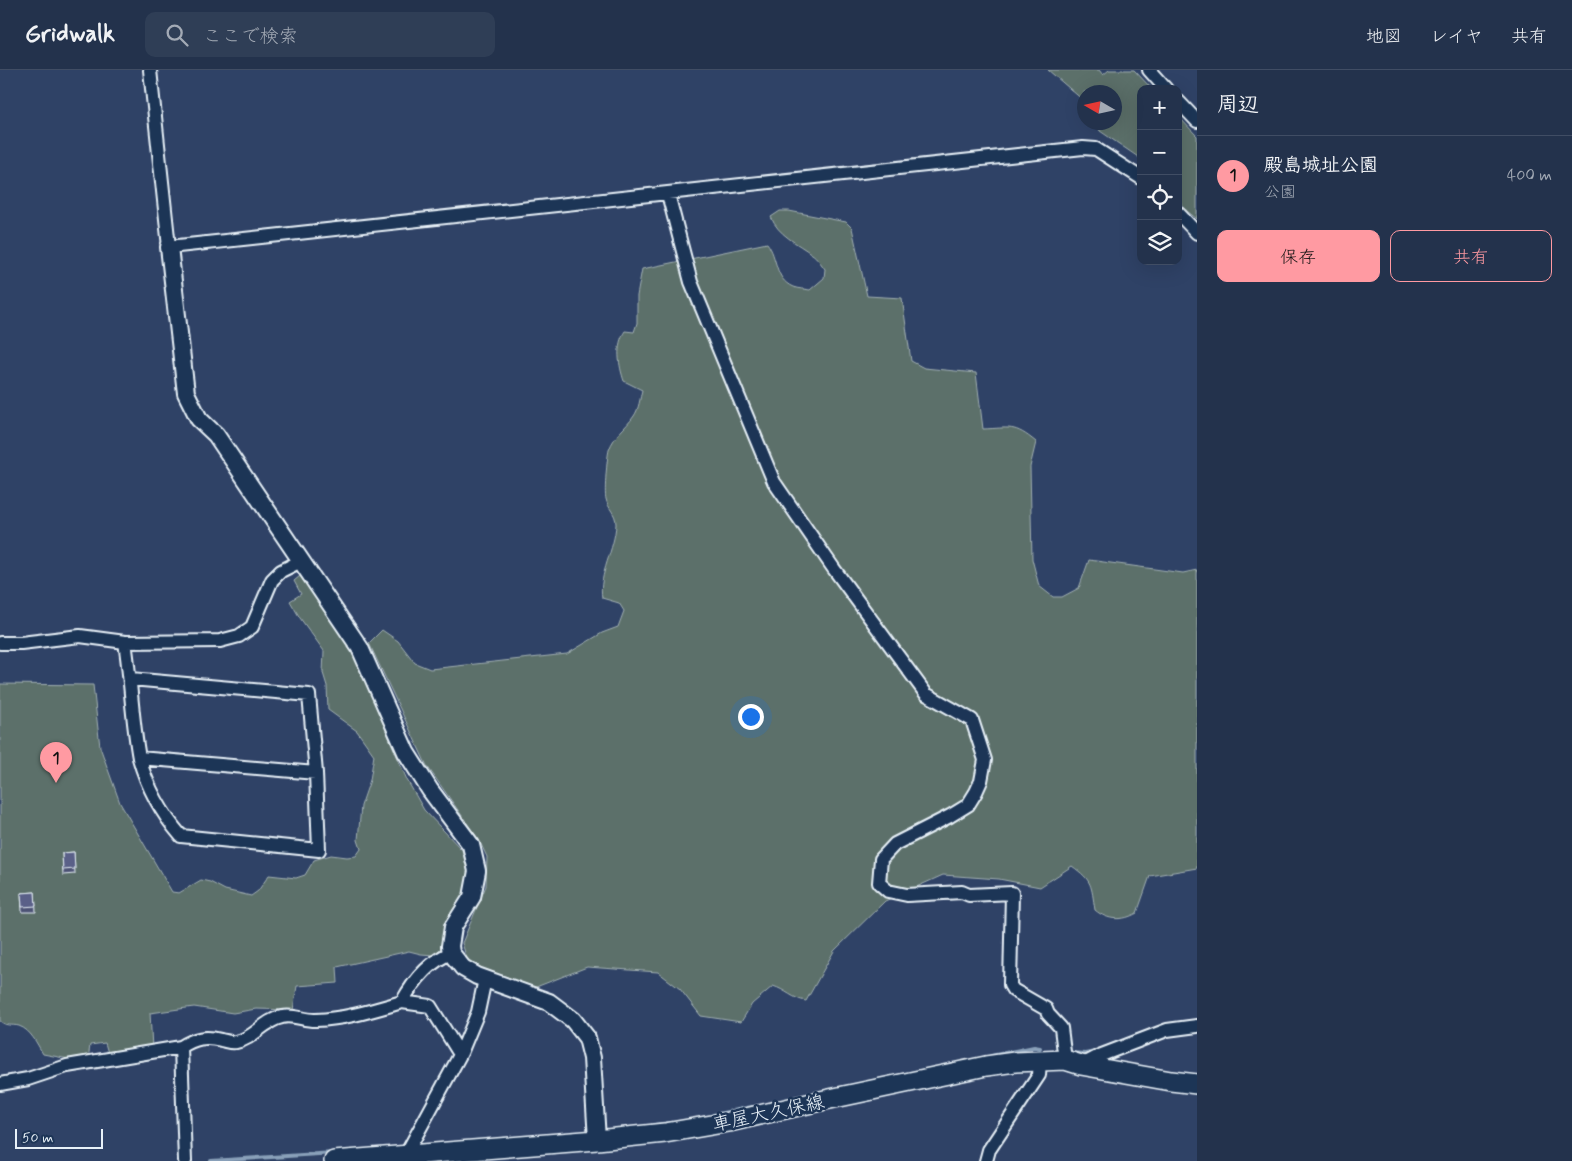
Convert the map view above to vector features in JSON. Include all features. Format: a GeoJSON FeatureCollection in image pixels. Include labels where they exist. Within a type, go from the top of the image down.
{"type":"FeatureCollection","features":[{"type":"Feature","properties":{"kind":"main road","name":"車屋大久保線"},"geometry":{"type":"LineString","coordinates":[[334,1161],[405,1158],[665,1133],[729,1122],[986,1066],[1016,1062],[1073,1062],[1171,1081],[1197,1084]]}},
{"type":"Feature","properties":{"kind":"street"},"geometry":{"type":"LineString","coordinates":[[150,70],[186,393],[199,419],[216,435],[360,648],[406,752],[430,790],[471,845],[478,871],[472,897],[453,927],[450,946],[451,953],[462,968],[485,979],[549,1002],[573,1020],[587,1038],[592,1058],[597,1140]]}},
{"type":"Feature","properties":{"kind":"street"},"geometry":{"type":"LineString","coordinates":[[1149,70],[1162,85]]}},
{"type":"Feature","properties":{"kind":"street"},"geometry":{"type":"LineString","coordinates":[[1182,106],[1197,122]]}},
{"type":"Feature","properties":{"kind":"street"},"geometry":{"type":"LineString","coordinates":[[169,247],[1083,148],[1096,148],[1137,175]]}},
{"type":"Feature","properties":{"kind":"street"},"geometry":{"type":"LineString","coordinates":[[668,194],[691,282],[774,482],[834,569],[926,694],[972,720],[985,760],[980,781],[968,805],[895,844],[881,859],[879,883],[888,891],[907,895],[962,892],[969,895],[1012,894],[1010,985],[1014,990],[1046,1009],[1048,1014],[1061,1028],[1073,1062],[1099,1056],[1166,1030],[1197,1026]]}},
{"type":"Feature","properties":{"kind":"street"},"geometry":{"type":"LineString","coordinates":[[1182,217],[1197,233]]}},
{"type":"Feature","properties":{"kind":"street"},"geometry":{"type":"LineString","coordinates":[[0,643],[21,643],[80,636],[125,642],[220,641],[239,636],[252,627],[272,580],[281,571],[301,561]]}},
{"type":"Feature","properties":{"kind":"street"},"geometry":{"type":"LineString","coordinates":[[125,642],[131,679],[133,726],[139,758],[144,774],[169,822],[181,836],[319,850],[316,773],[309,695],[131,679]]}},
{"type":"Feature","properties":{"kind":"street"},"geometry":{"type":"LineString","coordinates":[[139,758],[316,773]]}},
{"type":"Feature","properties":{"kind":"street"},"geometry":{"type":"LineString","coordinates":[[402,1002],[424,971],[440,957],[451,953]]}},
{"type":"Feature","properties":{"kind":"street"},"geometry":{"type":"LineString","coordinates":[[405,1158],[461,1053],[478,1012],[485,979]]}},
{"type":"Feature","properties":{"kind":"street"},"geometry":{"type":"LineString","coordinates":[[0,1084],[28,1079],[67,1066],[181,1047],[192,1040],[201,1038],[235,1042],[256,1032],[272,1020],[284,1016],[296,1016],[314,1020],[352,1016],[402,1002],[430,1006],[461,1053]]}},
{"type":"Feature","properties":{"kind":"street"},"geometry":{"type":"LineString","coordinates":[[181,1047],[185,1160]]}},
{"type":"Feature","properties":{"kind":"street"},"geometry":{"type":"LineString","coordinates":[[986,1161],[989,1150],[1039,1075],[1040,1061]]}},
{"type":"Feature","properties":{"kind":"green space"},"geometry":{"type":"Polygon","coordinates":[[[1048,70],[1099,70],[1103,75],[1109,70],[1134,70],[1148,85],[1137,85],[1137,156],[1100,130],[1122,130],[1122,85],[1077,85],[1077,95],[1048,70]]]}},
{"type":"Feature","properties":{"kind":"green space"},"geometry":{"type":"Polygon","coordinates":[[[1182,120],[1197,136],[1197,219],[1182,205],[1182,120]]]}},
{"type":"Feature","properties":{"kind":"green space"},"geometry":{"type":"Polygon","coordinates":[[[780,211],[846,222],[852,228],[867,296],[902,298],[911,361],[924,368],[976,373],[983,429],[1011,428],[1022,432],[1036,442],[1030,467],[1032,559],[1039,586],[1053,597],[1062,597],[1079,588],[1089,560],[1183,573],[1197,570],[1197,868],[1150,876],[1137,913],[1116,919],[1100,914],[1095,910],[1090,884],[1072,866],[1040,887],[999,879],[943,875],[885,901],[834,951],[806,1001],[773,986],[752,1004],[741,1022],[701,1016],[680,989],[658,972],[587,967],[536,987],[481,972],[467,959],[462,943],[486,886],[487,857],[479,840],[427,766],[369,643],[382,630],[398,641],[415,663],[430,669],[567,654],[602,633],[618,627],[624,611],[619,603],[602,598],[601,589],[616,524],[615,517],[606,499],[606,475],[611,445],[636,413],[642,390],[624,381],[619,349],[625,331],[634,332],[637,323],[637,296],[642,269],[767,243],[782,279],[793,287],[810,290],[824,278],[825,269],[814,255],[778,229],[771,217],[780,211]]]}},
{"type":"Feature","properties":{"kind":"green space"},"geometry":{"type":"Polygon","coordinates":[[[300,576],[349,643],[407,780],[424,810],[462,850],[469,877],[468,892],[442,947],[434,955],[409,951],[337,967],[338,983],[297,986],[293,1010],[256,1009],[233,1013],[194,1007],[150,1013],[152,1048],[108,1053],[105,1043],[90,1045],[88,1060],[69,1059],[43,1054],[27,1031],[19,1026],[7,1025],[0,1021],[0,684],[93,685],[100,747],[120,803],[172,892],[179,893],[201,880],[210,882],[225,890],[251,896],[258,891],[269,875],[296,878],[305,875],[314,860],[331,855],[356,856],[361,849],[358,840],[361,806],[370,780],[374,755],[357,731],[328,710],[327,686],[323,673],[324,651],[290,601],[301,594],[294,581],[300,576]]]}},
{"type":"Feature","properties":{"kind":"building"},"geometry":{"type":"Polygon","coordinates":[[[74,852],[75,869],[63,870],[62,853],[74,852]]]}},
{"type":"Feature","properties":{"kind":"building"},"geometry":{"type":"Polygon","coordinates":[[[35,892],[36,906],[22,907],[21,893],[35,892]]]}},
{"type":"Feature","properties":{"kind":"waterway"},"geometry":{"type":"LineString","coordinates":[[991,1056],[1034,1047],[1040,1048]]}},
{"type":"Feature","properties":{"kind":"waterway"},"geometry":{"type":"LineString","coordinates":[[1072,1053],[1085,1054],[1095,1052]]}},
{"type":"Feature","properties":{"kind":"waterway"},"geometry":{"type":"LineString","coordinates":[[713,1115],[752,1107]]}},
{"type":"Feature","properties":{"kind":"waterway"},"geometry":{"type":"LineString","coordinates":[[653,1125],[671,1123]]}},
{"type":"Feature","properties":{"kind":"waterway"},"geometry":{"type":"LineString","coordinates":[[211,1161],[334,1153]]}},
{"type":"Feature","properties":{"kind":"place","name":"殿島城址公園"},"geometry":{"type":"Point","coordinates":[56,783]}}]}
